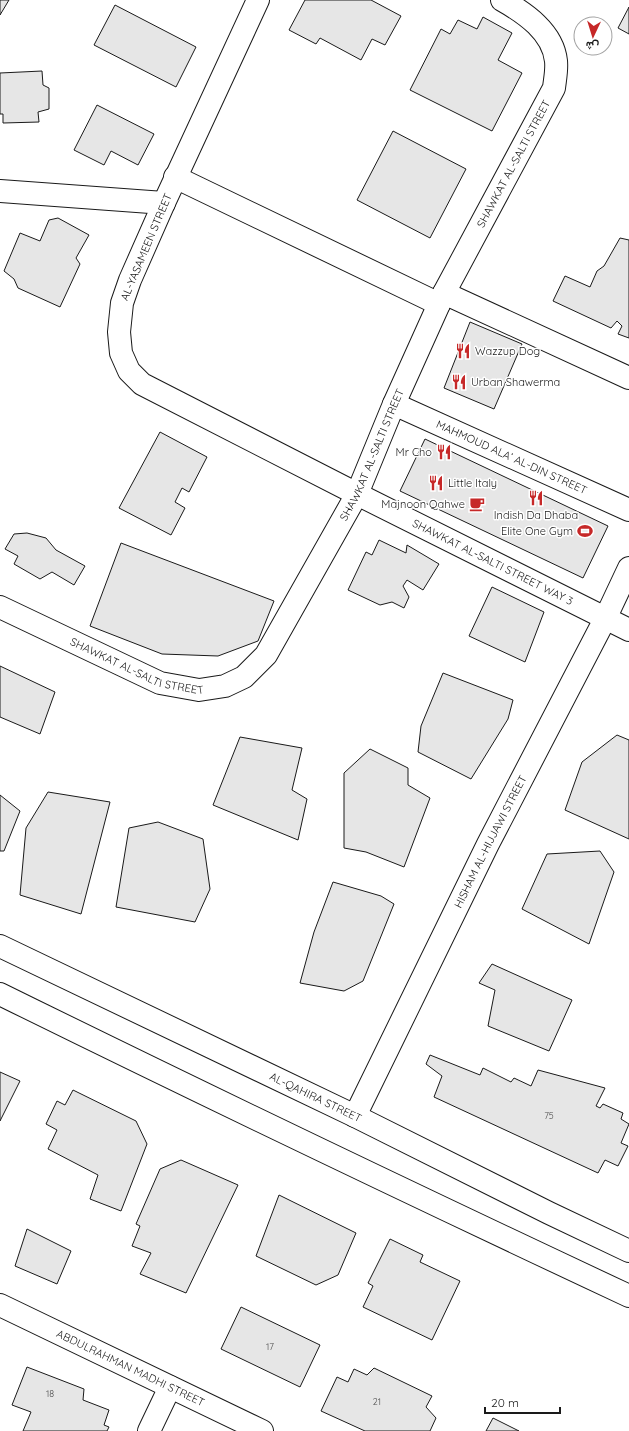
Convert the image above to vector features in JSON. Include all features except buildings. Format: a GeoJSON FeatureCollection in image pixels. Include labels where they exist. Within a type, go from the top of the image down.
{"type":"FeatureCollection","features":[{"type":"Feature","properties":{"kind":"street","name":"AL-YASAMEEN STREET"},"geometry":{"type":"LineString","coordinates":[[258,0],[175,178],[130,280],[122,303],[119,332],[121,353],[129,371],[142,384],[357,494]]}},
{"type":"Feature","properties":{"kind":"street","name":"SHAWKAT AL-SALTI STREET"},"geometry":{"type":"LineString","coordinates":[[0,607],[160,683],[199,690],[225,686],[244,677],[266,655],[357,494],[394,404],[442,298],[554,88],[556,60],[548,38],[536,23],[518,9],[502,0]]}},
{"type":"Feature","properties":{"kind":"street"},"geometry":{"type":"LineString","coordinates":[[175,178],[442,298],[629,378]]}},
{"type":"Feature","properties":{"kind":"street"},"geometry":{"type":"LineString","coordinates":[[0,191],[164,203]]}},
{"type":"Feature","properties":{"kind":"street","name":"MAHMOUD ALA’ AL-DIN STREET"},"geometry":{"type":"LineString","coordinates":[[394,404],[629,510]]}},
{"type":"Feature","properties":{"kind":"street","name":"SHAWKAT AL-SALTI STREET WAY 3"},"geometry":{"type":"LineString","coordinates":[[357,494],[629,630]]}},
{"type":"Feature","properties":{"kind":"street","name":"HISHAM AL-HIJJAWI STREET"},"geometry":{"type":"LineString","coordinates":[[355,1116],[488,844],[605,619],[629,568]]}},
{"type":"Feature","properties":{"kind":"street","name":"AL-QAHIRA STREET"},"geometry":{"type":"LineString","coordinates":[[0,946],[355,1116],[549,1213],[629,1251]]}},
{"type":"Feature","properties":{"kind":"street"},"geometry":{"type":"LineString","coordinates":[[0,994],[168,1077],[629,1296]]}},
{"type":"Feature","properties":{"kind":"street","name":"ABDULRAHMAN MADHI STREET"},"geometry":{"type":"LineString","coordinates":[[0,1305],[262,1431]]}},
{"type":"Feature","properties":{"kind":"street"},"geometry":{"type":"LineString","coordinates":[[149,1431],[170,1387]]}},
{"type":"Feature","properties":{"kind":"place","name":"Wazzup Dog"},"geometry":{"type":"Point","coordinates":[463,351]}},
{"type":"Feature","properties":{"kind":"place","name":"Urban Shawerma"},"geometry":{"type":"Point","coordinates":[459,382]}},
{"type":"Feature","properties":{"kind":"place","name":"Mr Cho"},"geometry":{"type":"Point","coordinates":[444,452]}},
{"type":"Feature","properties":{"kind":"place","name":"Little Italy"},"geometry":{"type":"Point","coordinates":[436,483]}},
{"type":"Feature","properties":{"kind":"place","name":"Indish Da Dhaba"},"geometry":{"type":"Point","coordinates":[536,498]}},
{"type":"Feature","properties":{"kind":"place","name":"Majnoon Qahwe"},"geometry":{"type":"Point","coordinates":[477,504]}},
{"type":"Feature","properties":{"kind":"place","name":"Elite One Gym"},"geometry":{"type":"Point","coordinates":[585,531]}}]}
